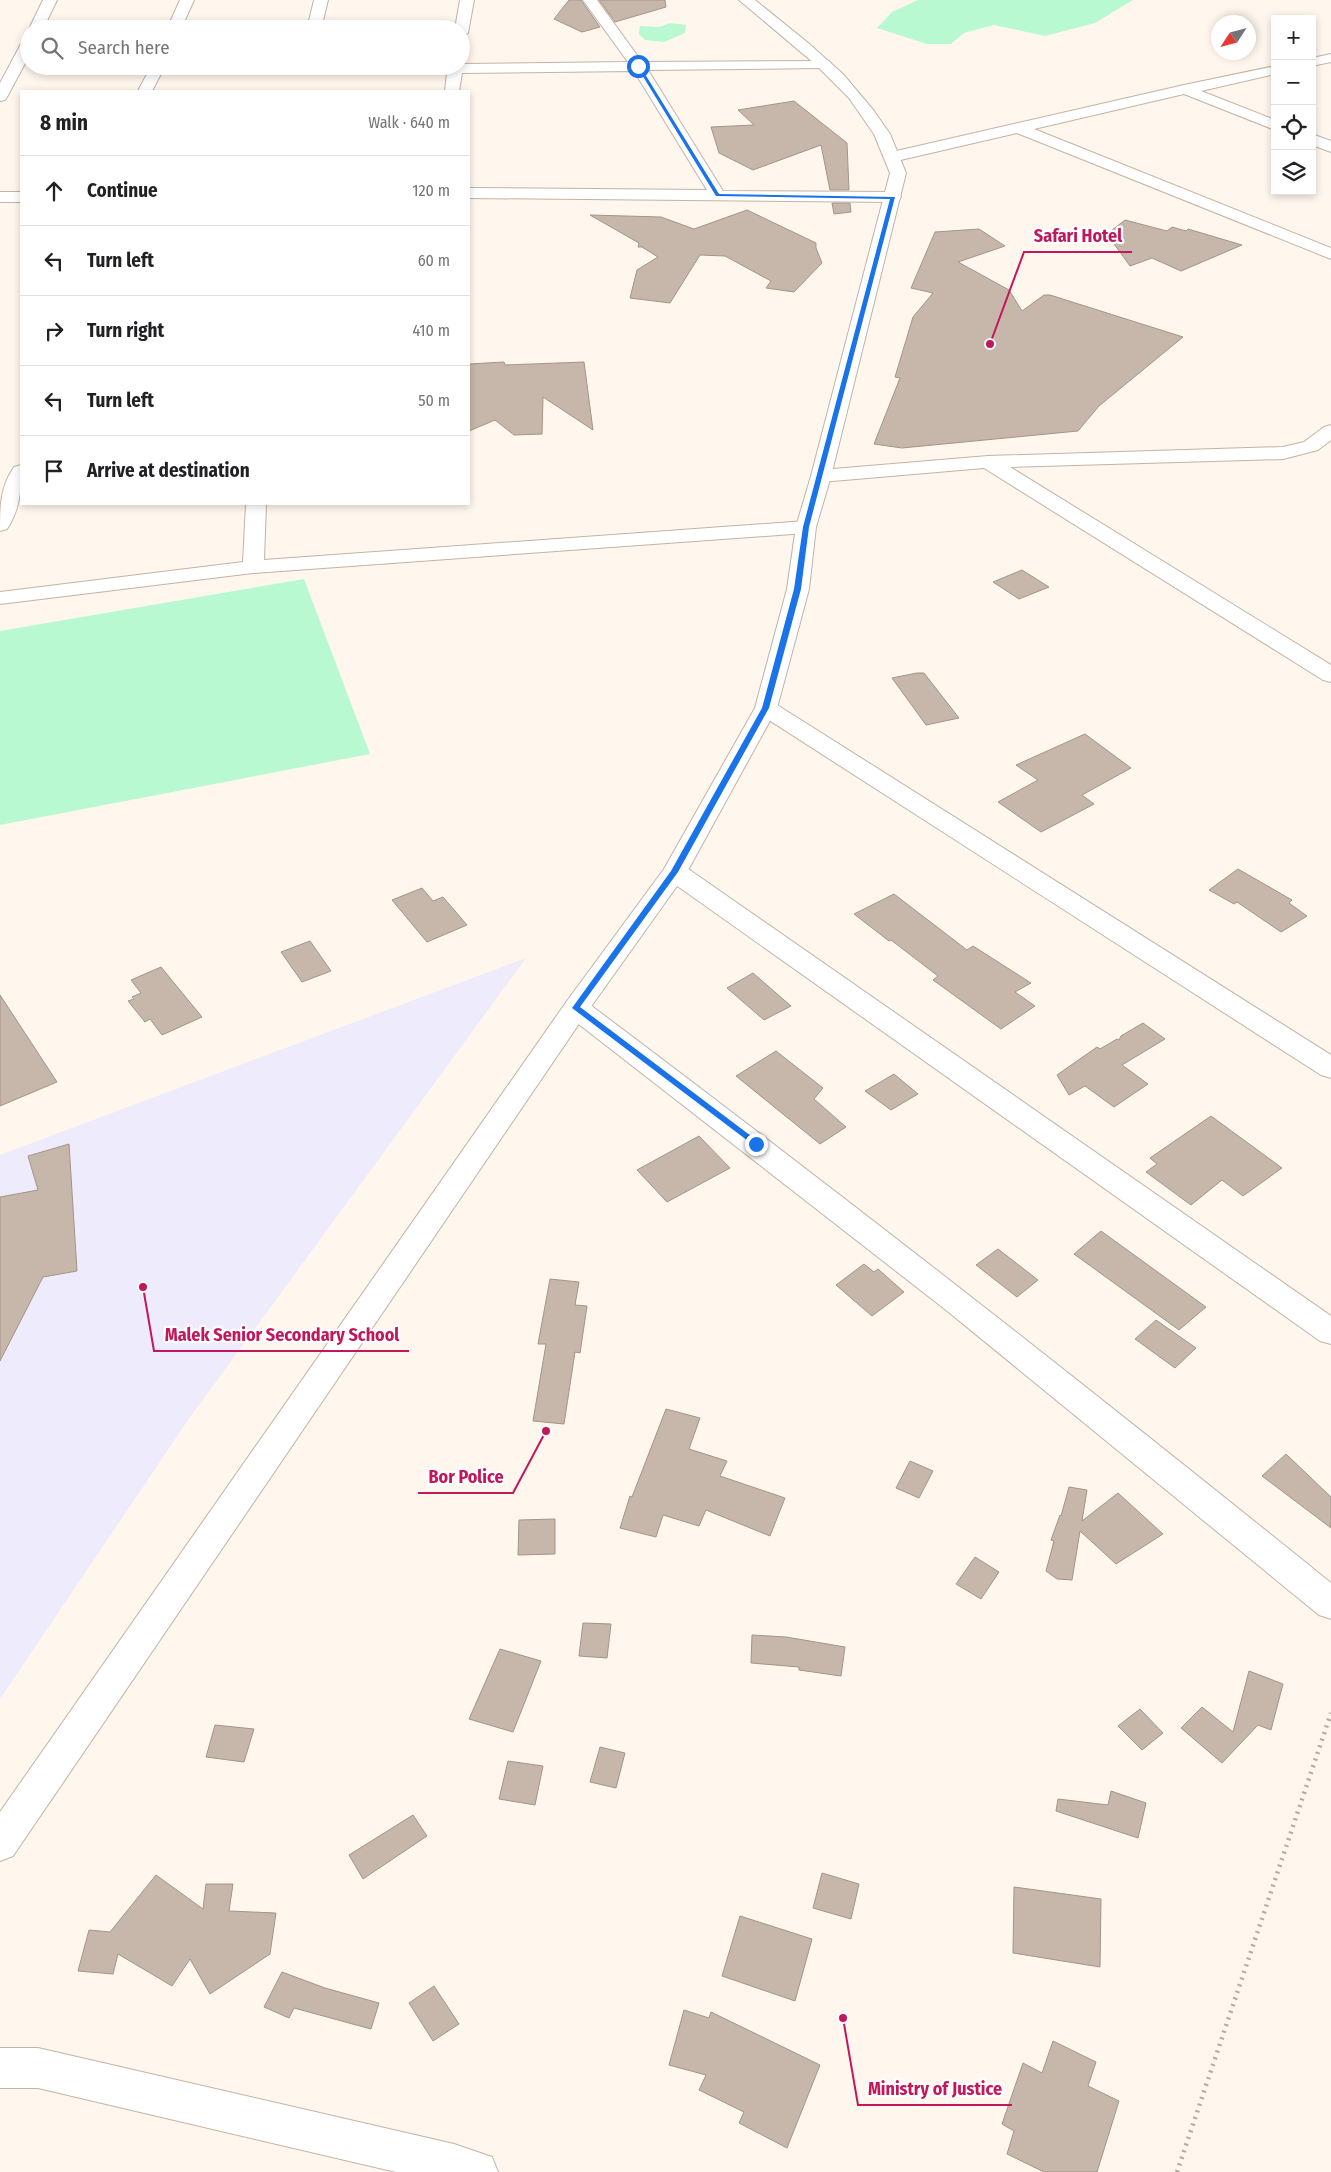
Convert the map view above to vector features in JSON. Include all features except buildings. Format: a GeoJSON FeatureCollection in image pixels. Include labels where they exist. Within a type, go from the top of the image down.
{"type":"FeatureCollection","features":[{"type":"Feature","properties":{"kind":"street"},"geometry":{"type":"LineString","coordinates":[[40,20],[50,0]]}},
{"type":"Feature","properties":{"kind":"street"},"geometry":{"type":"LineString","coordinates":[[178,20],[186,0]]}},
{"type":"Feature","properties":{"kind":"street"},"geometry":{"type":"LineString","coordinates":[[316,20],[322,0]]}},
{"type":"Feature","properties":{"kind":"street"},"geometry":{"type":"LineString","coordinates":[[463,20],[467,0]]}},
{"type":"Feature","properties":{"kind":"street"},"geometry":{"type":"LineString","coordinates":[[590,0],[638,66],[718,195]]}},
{"type":"Feature","properties":{"kind":"street"},"geometry":{"type":"LineString","coordinates":[[0,1843],[576,1008],[675,872],[766,708],[798,589],[806,527],[821,476],[898,173],[882,134],[857,98],[824,64],[746,0]]}},
{"type":"Feature","properties":{"kind":"street"},"geometry":{"type":"LineString","coordinates":[[1316,61],[1331,58]]}},
{"type":"Feature","properties":{"kind":"street"},"geometry":{"type":"LineString","coordinates":[[470,67],[824,64]]}},
{"type":"Feature","properties":{"kind":"street"},"geometry":{"type":"LineString","coordinates":[[0,67],[20,66]]}},
{"type":"Feature","properties":{"kind":"street"},"geometry":{"type":"LineString","coordinates":[[0,97],[20,70]]}},
{"type":"Feature","properties":{"kind":"street"},"geometry":{"type":"LineString","coordinates":[[892,157],[1020,129],[1184,89],[1271,71]]}},
{"type":"Feature","properties":{"kind":"street"},"geometry":{"type":"LineString","coordinates":[[146,90],[154,75]]}},
{"type":"Feature","properties":{"kind":"street"},"geometry":{"type":"LineString","coordinates":[[452,90],[454,75]]}},
{"type":"Feature","properties":{"kind":"street"},"geometry":{"type":"LineString","coordinates":[[1184,89],[1271,123]]}},
{"type":"Feature","properties":{"kind":"street"},"geometry":{"type":"LineString","coordinates":[[1020,129],[1331,254]]}},
{"type":"Feature","properties":{"kind":"street"},"geometry":{"type":"LineString","coordinates":[[1316,141],[1331,147]]}},
{"type":"Feature","properties":{"kind":"street"},"geometry":{"type":"LineString","coordinates":[[470,193],[893,197]]}},
{"type":"Feature","properties":{"kind":"street"},"geometry":{"type":"LineString","coordinates":[[0,197],[20,197]]}},
{"type":"Feature","properties":{"kind":"street"},"geometry":{"type":"LineString","coordinates":[[821,476],[988,462],[1283,453],[1311,446],[1331,432]]}},
{"type":"Feature","properties":{"kind":"street"},"geometry":{"type":"LineString","coordinates":[[988,462],[1331,675]]}},
{"type":"Feature","properties":{"kind":"street"},"geometry":{"type":"LineString","coordinates":[[0,525],[20,474]]}},
{"type":"Feature","properties":{"kind":"street"},"geometry":{"type":"LineString","coordinates":[[253,567],[256,505]]}},
{"type":"Feature","properties":{"kind":"street"},"geometry":{"type":"LineString","coordinates":[[0,598],[253,567],[806,527]]}},
{"type":"Feature","properties":{"kind":"street"},"geometry":{"type":"LineString","coordinates":[[766,708],[1331,1068]]}},
{"type":"Feature","properties":{"kind":"street"},"geometry":{"type":"LineString","coordinates":[[675,872],[1331,1332]]}},
{"type":"Feature","properties":{"kind":"street"},"geometry":{"type":"LineString","coordinates":[[576,1008],[756,1144],[1167,1469],[1331,1604]]}},
{"type":"Feature","properties":{"kind":"street"},"geometry":{"type":"LineString","coordinates":[[0,2068],[38,2068],[454,2165],[477,2172]]}},
{"type":"Feature","properties":{"kind":"path"},"geometry":{"type":"LineString","coordinates":[[1177,2172],[1331,1713]]}},
{"type":"Feature","properties":{"kind":"shaded area"},"geometry":{"type":"Polygon","coordinates":[[[526,958],[188,1420],[0,1699],[0,1155],[526,958]]]}},
{"type":"Feature","properties":{"kind":"green space"},"geometry":{"type":"Polygon","coordinates":[[[918,0],[1133,0],[1095,23],[1045,36],[994,25],[964,33],[951,44],[927,44],[877,28],[892,12],[918,0]]]}},
{"type":"Feature","properties":{"kind":"green space"},"geometry":{"type":"Polygon","coordinates":[[[670,23],[686,25],[685,33],[664,42],[645,40],[639,34],[640,26],[659,27],[670,23]]]}},
{"type":"Feature","properties":{"kind":"green space"},"geometry":{"type":"Polygon","coordinates":[[[304,579],[370,754],[0,825],[0,631],[304,579]]]}},
{"type":"Feature","properties":{"kind":"place","name":"Safari Hotel"},"geometry":{"type":"Point","coordinates":[990,344]}},
{"type":"Feature","properties":{"kind":"place","name":"Malek Senior Secondary School"},"geometry":{"type":"Point","coordinates":[143,1287]}},
{"type":"Feature","properties":{"kind":"place","name":"Bor Police"},"geometry":{"type":"Point","coordinates":[546,1431]}},
{"type":"Feature","properties":{"kind":"place","name":"Ministry of Justice"},"geometry":{"type":"Point","coordinates":[843,2018]}},
{"type":"Feature","properties":{"kind":"route"},"geometry":{"type":"LineString","coordinates":[[638,66],[718,195],[893,197],[821,476],[806,527],[798,589],[766,708],[675,872],[576,1008],[756,1144]]}}]}
